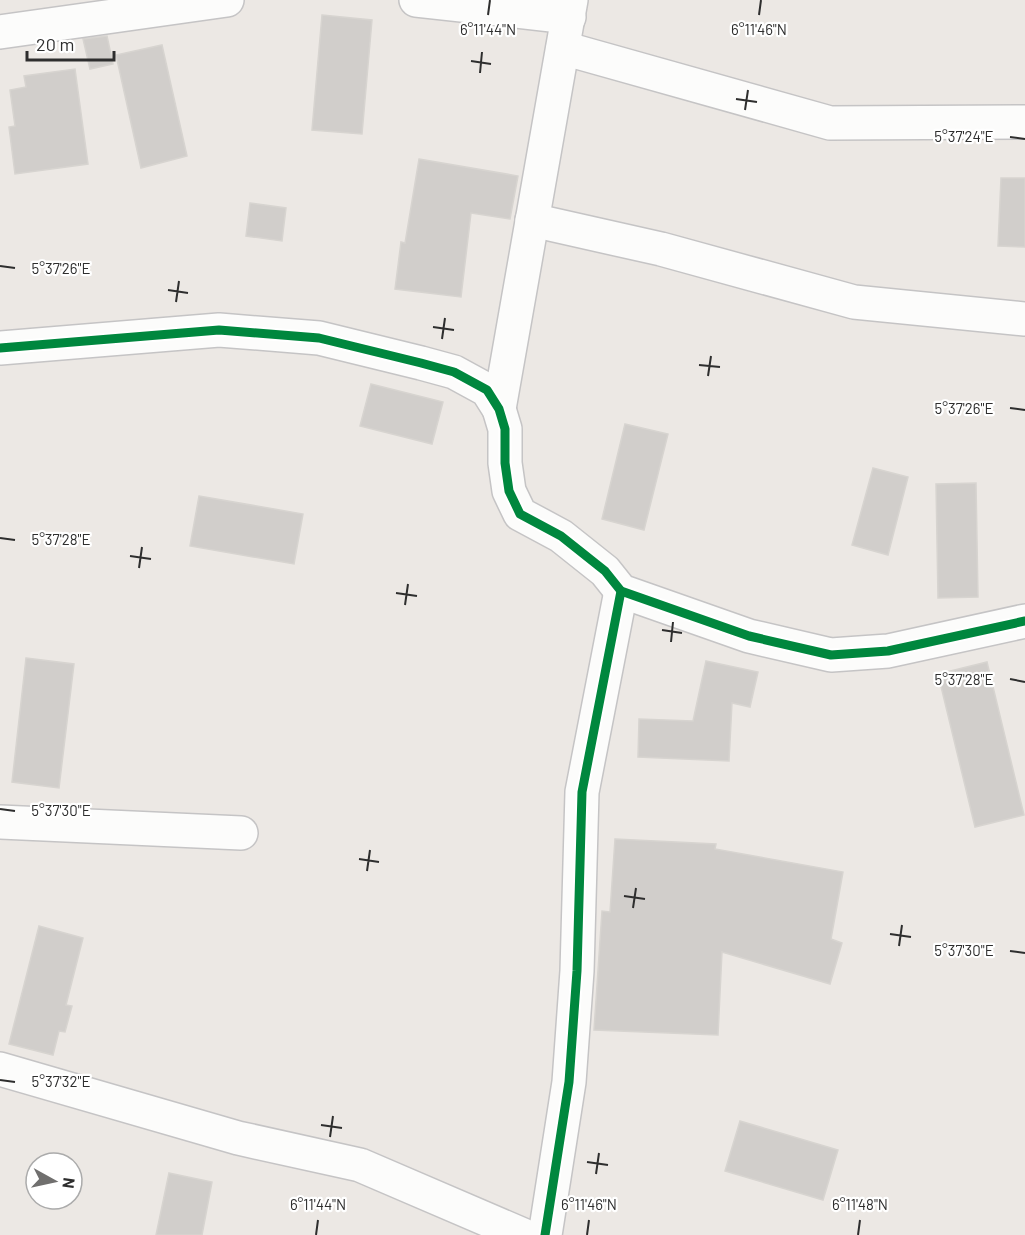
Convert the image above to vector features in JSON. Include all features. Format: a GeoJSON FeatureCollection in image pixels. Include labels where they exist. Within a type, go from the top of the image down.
{"type":"FeatureCollection","features":[{"type":"Feature","properties":{"kind":"street"},"geometry":{"type":"LineString","coordinates":[[0,32],[227,0]]}},
{"type":"Feature","properties":{"kind":"street"},"geometry":{"type":"LineString","coordinates":[[416,0],[568,22],[830,123],[1025,122]]}},
{"type":"Feature","properties":{"kind":"street"},"geometry":{"type":"LineString","coordinates":[[499,409],[568,22]]}},
{"type":"Feature","properties":{"kind":"street"},"geometry":{"type":"LineString","coordinates":[[532,220],[662,249],[854,302],[1025,319]]}},
{"type":"Feature","properties":{"kind":"street"},"geometry":{"type":"LineString","coordinates":[[0,348],[219,330],[319,338],[454,372],[487,390],[499,409],[505,429],[505,463],[509,491],[520,514],[561,536],[605,571],[621,591],[749,636],[831,655],[888,651],[1025,621]]}},
{"type":"Feature","properties":{"kind":"street"},"geometry":{"type":"LineString","coordinates":[[545,1235],[569,1082],[578,960],[582,792],[621,591]]}},
{"type":"Feature","properties":{"kind":"street"},"geometry":{"type":"LineString","coordinates":[[0,822],[241,833]]}},
{"type":"Feature","properties":{"kind":"street"},"geometry":{"type":"LineString","coordinates":[[0,1069],[238,1138],[360,1165],[524,1235]]}},
{"type":"Feature","properties":{"kind":"building"},"geometry":{"type":"Polygon","coordinates":[[[322,15],[372,20],[362,134],[312,130],[322,15]]]}},
{"type":"Feature","properties":{"kind":"building"},"geometry":{"type":"Polygon","coordinates":[[[107,36],[113,64],[90,69],[83,39],[107,36]]]}},
{"type":"Feature","properties":{"kind":"building"},"geometry":{"type":"Polygon","coordinates":[[[162,45],[187,156],[141,168],[116,55],[162,45]]]}},
{"type":"Feature","properties":{"kind":"building"},"geometry":{"type":"Polygon","coordinates":[[[75,69],[88,164],[15,174],[9,127],[15,126],[10,90],[26,87],[24,76],[75,69]]]}},
{"type":"Feature","properties":{"kind":"building"},"geometry":{"type":"Polygon","coordinates":[[[419,159],[518,176],[510,219],[471,213],[461,297],[395,289],[401,242],[405,243],[419,159]]]}},
{"type":"Feature","properties":{"kind":"building"},"geometry":{"type":"Polygon","coordinates":[[[1001,178],[1025,178],[1025,247],[998,246],[1001,178]]]}},
{"type":"Feature","properties":{"kind":"building"},"geometry":{"type":"Polygon","coordinates":[[[250,203],[286,208],[282,241],[246,236],[250,203]]]}},
{"type":"Feature","properties":{"kind":"building"},"geometry":{"type":"Polygon","coordinates":[[[371,384],[443,402],[432,444],[360,426],[371,384]]]}},
{"type":"Feature","properties":{"kind":"building"},"geometry":{"type":"Polygon","coordinates":[[[625,424],[668,434],[644,530],[602,519],[625,424]]]}},
{"type":"Feature","properties":{"kind":"building"},"geometry":{"type":"Polygon","coordinates":[[[873,468],[908,477],[888,555],[852,545],[873,468]]]}},
{"type":"Feature","properties":{"kind":"building"},"geometry":{"type":"Polygon","coordinates":[[[976,483],[978,597],[938,598],[936,484],[976,483]]]}},
{"type":"Feature","properties":{"kind":"building"},"geometry":{"type":"Polygon","coordinates":[[[199,496],[303,514],[294,564],[190,546],[199,496]]]}},
{"type":"Feature","properties":{"kind":"building"},"geometry":{"type":"Polygon","coordinates":[[[26,658],[74,664],[59,788],[12,782],[26,658]]]}},
{"type":"Feature","properties":{"kind":"building"},"geometry":{"type":"Polygon","coordinates":[[[706,661],[758,672],[750,707],[732,703],[729,761],[638,757],[639,719],[693,721],[706,661]]]}},
{"type":"Feature","properties":{"kind":"building"},"geometry":{"type":"Polygon","coordinates":[[[987,662],[1024,815],[975,827],[938,674],[987,662]]]}},
{"type":"Feature","properties":{"kind":"building"},"geometry":{"type":"Polygon","coordinates":[[[615,839],[716,844],[715,849],[843,872],[831,939],[842,943],[830,984],[722,952],[718,1035],[594,1030],[602,911],[610,912],[615,839]]]}},
{"type":"Feature","properties":{"kind":"building"},"geometry":{"type":"Polygon","coordinates":[[[39,926],[83,938],[66,1005],[72,1006],[65,1032],[59,1031],[53,1055],[9,1044],[39,926]]]}},
{"type":"Feature","properties":{"kind":"building"},"geometry":{"type":"Polygon","coordinates":[[[740,1121],[838,1150],[823,1200],[725,1171],[740,1121]]]}},
{"type":"Feature","properties":{"kind":"building"},"geometry":{"type":"Polygon","coordinates":[[[169,1173],[212,1182],[202,1235],[156,1235],[169,1173]]]}},
{"type":"Feature","properties":{"kind":"cycle path"},"geometry":{"type":"LineString","coordinates":[[0,348],[219,330],[319,338],[421,363],[454,372],[487,390],[499,409],[505,429],[505,463],[509,491],[520,514],[561,536],[605,571],[621,591],[749,636],[831,655],[888,651],[1025,621]]}},
{"type":"Feature","properties":{"kind":"cycle path"},"geometry":{"type":"LineString","coordinates":[[545,1235],[569,1082],[577,971],[582,792],[621,591]]}}]}
